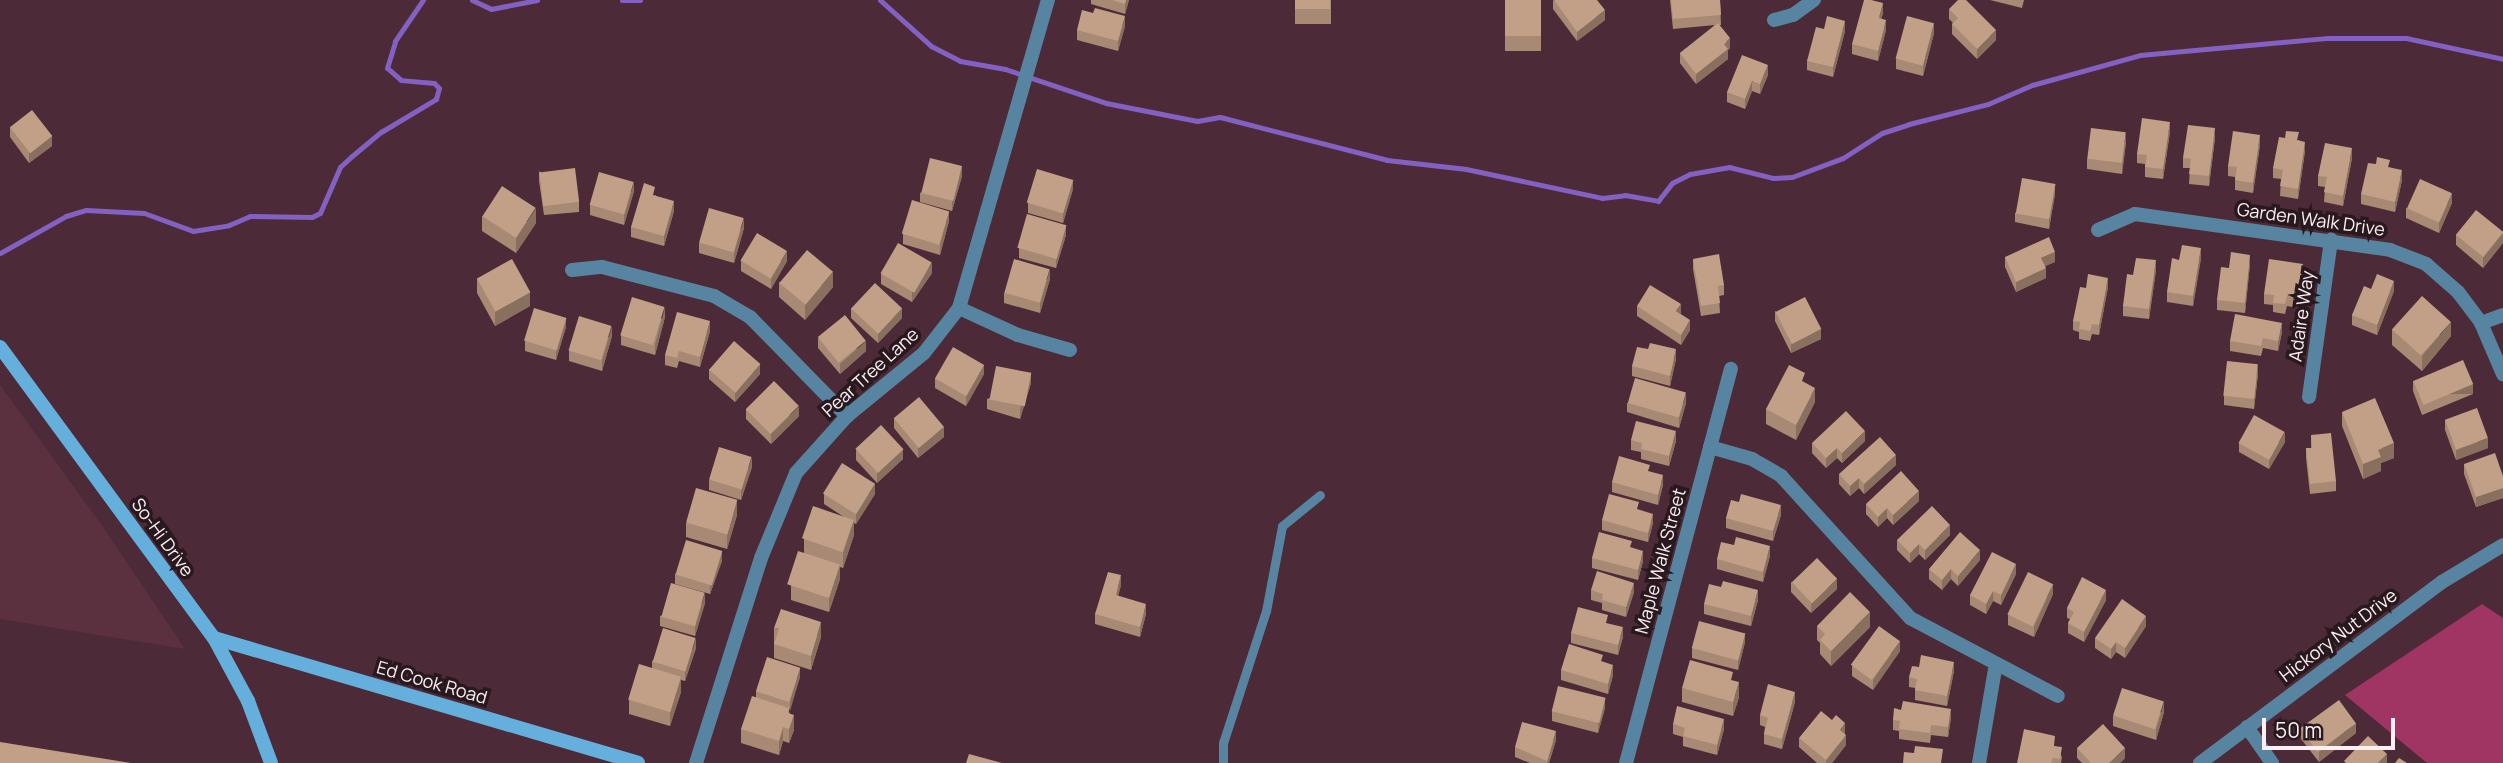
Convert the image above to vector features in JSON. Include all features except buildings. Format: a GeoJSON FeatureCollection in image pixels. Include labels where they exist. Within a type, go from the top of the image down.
{"type":"FeatureCollection","features":[{"type":"Feature","properties":{"kind":"street","name":"Pear Tree Lane"},"geometry":{"type":"LineString","coordinates":[[696,763],[783,502],[796,473],[847,416],[924,353],[959,308],[1048,0]]}},
{"type":"Feature","properties":{"kind":"street"},"geometry":{"type":"LineString","coordinates":[[1774,20],[1793,15],[1814,0]]}},
{"type":"Feature","properties":{"kind":"street","name":"Garden Walk Drive"},"geometry":{"type":"LineString","coordinates":[[2098,230],[2135,214],[2390,250],[2426,264],[2458,292],[2482,323],[2503,374]]}},
{"type":"Feature","properties":{"kind":"street","name":"Adaire Way"},"geometry":{"type":"LineString","coordinates":[[2309,397],[2331,240]]}},
{"type":"Feature","properties":{"kind":"street"},"geometry":{"type":"LineString","coordinates":[[572,270],[602,267],[714,296],[750,317],[847,416]]}},
{"type":"Feature","properties":{"kind":"street"},"geometry":{"type":"LineString","coordinates":[[959,308],[1018,335],[1070,350]]}},
{"type":"Feature","properties":{"kind":"street"},"geometry":{"type":"LineString","coordinates":[[2482,323],[2503,315]]}},
{"type":"Feature","properties":{"kind":"street","name":"So-Hi Drive"},"geometry":{"type":"LineString","coordinates":[[0,348],[214,639],[248,701],[271,763]]}},
{"type":"Feature","properties":{"kind":"street","name":"Maple Walk Street"},"geometry":{"type":"LineString","coordinates":[[1629,762],[1731,369]]}},
{"type":"Feature","properties":{"kind":"street"},"geometry":{"type":"LineString","coordinates":[[1710,447],[1752,459],[1781,476],[1910,618],[2058,696]]}},
{"type":"Feature","properties":{"kind":"street","name":"Hickory Nut Drive"},"geometry":{"type":"LineString","coordinates":[[2200,763],[2442,582],[2503,545]]}},
{"type":"Feature","properties":{"kind":"street","name":"Ed Cook Road"},"geometry":{"type":"LineString","coordinates":[[214,639],[638,763]]}},
{"type":"Feature","properties":{"kind":"street"},"geometry":{"type":"LineString","coordinates":[[1979,763],[1996,664]]}},
{"type":"Feature","properties":{"kind":"street"},"geometry":{"type":"LineString","coordinates":[[2247,727],[2272,763]]}},
{"type":"Feature","properties":{"kind":"lane"},"geometry":{"type":"LineString","coordinates":[[1223,763],[1223,743],[1265,611],[1282,526],[1320,495]]}},
{"type":"Feature","properties":{"kind":"shaded area"},"geometry":{"type":"Polygon","coordinates":[[[0,385],[103,527],[185,649],[0,619],[0,385]]]}},
{"type":"Feature","properties":{"kind":"shaded area"},"geometry":{"type":"Polygon","coordinates":[[[2482,604],[2503,618],[2503,763],[2427,763],[2345,695],[2482,604]]]}},
{"type":"Feature","properties":{"kind":"waterway"},"geometry":{"type":"LineString","coordinates":[[0,253],[66,216],[86,210],[144,213],[193,231],[229,225],[250,216],[312,217],[320,213],[340,167],[381,132],[436,99],[439,88],[434,83],[401,80],[387,68],[395,41],[423,0]]}},
{"type":"Feature","properties":{"kind":"waterway"},"geometry":{"type":"LineString","coordinates":[[472,0],[491,9],[537,0]]}},
{"type":"Feature","properties":{"kind":"waterway"},"geometry":{"type":"LineString","coordinates":[[622,0],[640,0]]}},
{"type":"Feature","properties":{"kind":"waterway"},"geometry":{"type":"LineString","coordinates":[[880,0],[931,46],[960,61],[1005,69],[1106,103],[1197,121],[1220,117],[1387,160],[1466,169],[1602,198],[1625,195],[1658,201],[1672,183],[1690,174],[1729,167],[1773,178],[1792,177],[1843,158],[1882,133],[1988,104],[2032,85],[2140,55],[2328,38],[2406,38],[2503,59]]}}]}
